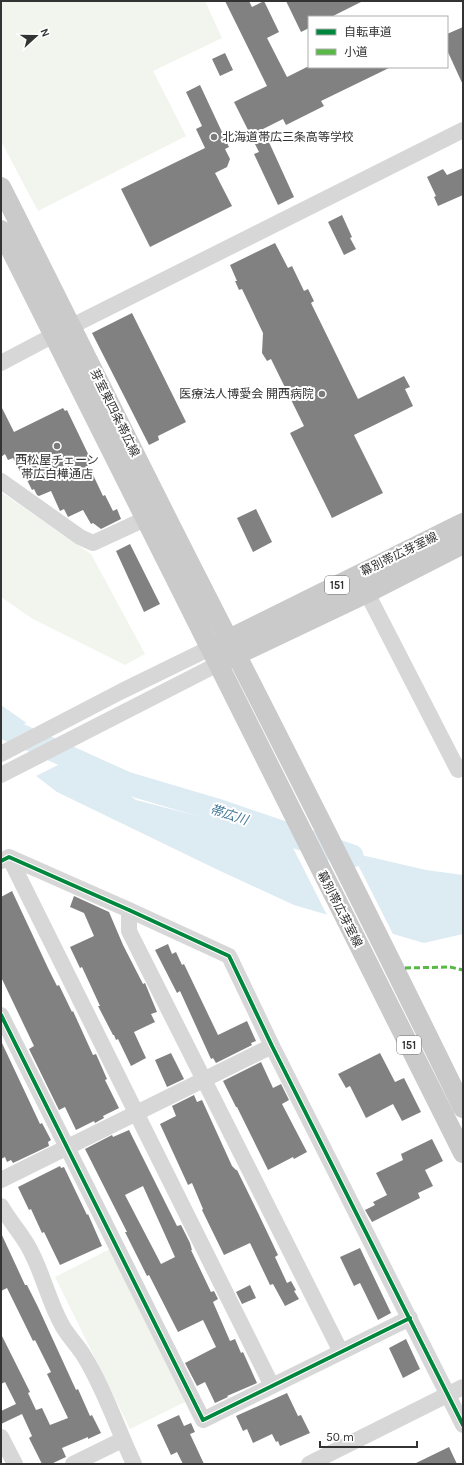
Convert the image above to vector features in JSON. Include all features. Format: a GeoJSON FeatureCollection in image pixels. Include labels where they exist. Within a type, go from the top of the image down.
{"type":"FeatureCollection","features":[{"type":"Feature","properties":{"kind":"main road","name":"芽室東四条帯広線"},"geometry":{"type":"LineString","coordinates":[[1,187],[233,647]]}},
{"type":"Feature","properties":{"kind":"main road","name":"芽室東四条帯広線"},"geometry":{"type":"LineString","coordinates":[[1,230],[214,656]]}},
{"type":"Feature","properties":{"kind":"main road","name":"幕別帯広芽室線"},"geometry":{"type":"LineString","coordinates":[[463,523],[214,656],[463,1153]]}},
{"type":"Feature","properties":{"kind":"main road","name":"幕別帯広芽室線"},"geometry":{"type":"LineString","coordinates":[[233,647],[367,593],[463,544]]}},
{"type":"Feature","properties":{"kind":"main road","name":"幕別帯広芽室線"},"geometry":{"type":"LineString","coordinates":[[233,647],[383,944],[463,1108]]}},
{"type":"Feature","properties":{"kind":"street"},"geometry":{"type":"LineString","coordinates":[[1,363],[463,130]]}},
{"type":"Feature","properties":{"kind":"street"},"geometry":{"type":"LineString","coordinates":[[1,481],[80,537],[93,543],[145,519]]}},
{"type":"Feature","properties":{"kind":"street"},"geometry":{"type":"LineString","coordinates":[[367,593],[458,770],[463,767]]}},
{"type":"Feature","properties":{"kind":"street"},"geometry":{"type":"LineString","coordinates":[[1,754],[122,691],[214,656]]}},
{"type":"Feature","properties":{"kind":"street"},"geometry":{"type":"LineString","coordinates":[[1,774],[143,704],[214,656]]}},
{"type":"Feature","properties":{"kind":"street"},"geometry":{"type":"LineString","coordinates":[[5,859],[129,910],[229,956],[272,1046],[463,1425]]}},
{"type":"Feature","properties":{"kind":"street"},"geometry":{"type":"LineString","coordinates":[[5,859],[136,1113],[272,1386]]}},
{"type":"Feature","properties":{"kind":"street"},"geometry":{"type":"LineString","coordinates":[[129,910],[129,931],[341,1352]]}},
{"type":"Feature","properties":{"kind":"street"},"geometry":{"type":"LineString","coordinates":[[1,1015],[202,1420],[410,1318]]}},
{"type":"Feature","properties":{"kind":"street"},"geometry":{"type":"LineString","coordinates":[[1,1180],[272,1046]]}},
{"type":"Feature","properties":{"kind":"street"},"geometry":{"type":"LineString","coordinates":[[1,1206],[7,1217],[28,1244],[63,1328],[84,1355],[101,1389],[122,1440],[134,1464]]}},
{"type":"Feature","properties":{"kind":"street"},"geometry":{"type":"LineString","coordinates":[[309,1464],[463,1387]]}},
{"type":"Feature","properties":{"kind":"street"},"geometry":{"type":"LineString","coordinates":[[1,1437],[15,1464]]}},
{"type":"Feature","properties":{"kind":"street"},"geometry":{"type":"LineString","coordinates":[[73,1464],[122,1440]]}},
{"type":"Feature","properties":{"kind":"shaded area"},"geometry":{"type":"Polygon","coordinates":[[[1,1],[205,1],[222,38],[153,71],[186,136],[38,211],[1,141],[1,1]]]}},
{"type":"Feature","properties":{"kind":"shaded area"},"geometry":{"type":"Polygon","coordinates":[[[1,492],[91,554],[145,654],[125,665],[33,619],[1,597],[1,492]]]}},
{"type":"Feature","properties":{"kind":"shaded area"},"geometry":{"type":"Polygon","coordinates":[[[1,705],[136,800],[228,824],[426,870],[463,875],[463,934],[424,943],[294,905],[57,792],[1,749],[1,705]]]}},
{"type":"Feature","properties":{"kind":"shaded area"},"geometry":{"type":"Polygon","coordinates":[[[110,1249],[185,1402],[130,1429],[55,1277],[110,1249]]]}},
{"type":"Feature","properties":{"kind":"pier"},"geometry":{"type":"Polygon","coordinates":[[[28,722],[76,756],[34,777],[1,752],[1,736],[28,722]]]}},
{"type":"Feature","properties":{"kind":"pier"},"geometry":{"type":"Polygon","coordinates":[[[287,836],[351,851],[394,936],[328,917],[287,836]]]}},
{"type":"Feature","properties":{"kind":"building"},"geometry":{"type":"Polygon","coordinates":[[[225,1],[249,1],[252,7],[264,1],[279,32],[267,38],[287,77],[307,67],[389,68],[321,101],[324,106],[286,125],[283,119],[263,129],[294,197],[278,205],[254,154],[259,152],[234,102],[267,86],[225,1]]]}},
{"type":"Feature","properties":{"kind":"building"},"geometry":{"type":"Polygon","coordinates":[[[286,1],[363,1],[333,16],[308,16],[308,28],[301,32],[286,1]]]}},
{"type":"Feature","properties":{"kind":"building"},"geometry":{"type":"Polygon","coordinates":[[[463,27],[463,85],[448,52],[448,34],[463,27]]]}},
{"type":"Feature","properties":{"kind":"building"},"geometry":{"type":"Polygon","coordinates":[[[225,53],[233,70],[220,76],[212,59],[225,53]]]}},
{"type":"Feature","properties":{"kind":"building"},"geometry":{"type":"Polygon","coordinates":[[[200,85],[229,147],[225,149],[230,159],[227,167],[215,173],[232,206],[150,247],[121,189],[205,148],[196,129],[202,126],[186,92],[200,85]]]}},
{"type":"Feature","properties":{"kind":"building"},"geometry":{"type":"Polygon","coordinates":[[[463,168],[463,195],[438,206],[434,197],[436,196],[427,177],[443,169],[447,175],[463,168]]]}},
{"type":"Feature","properties":{"kind":"building"},"geometry":{"type":"Polygon","coordinates":[[[342,215],[352,237],[350,238],[356,249],[344,255],[328,222],[342,215]]]}},
{"type":"Feature","properties":{"kind":"building","name":"医療法人博愛会 開西病院"},"geometry":{"type":"Polygon","coordinates":[[[275,243],[288,268],[292,266],[304,291],[308,289],[314,301],[311,303],[358,399],[404,376],[410,387],[405,389],[413,406],[354,435],[383,493],[332,518],[290,433],[304,426],[271,359],[267,361],[262,353],[263,333],[242,289],[239,290],[230,265],[275,243]]]}},
{"type":"Feature","properties":{"kind":"building"},"geometry":{"type":"Polygon","coordinates":[[[132,313],[186,422],[158,436],[159,440],[149,445],[92,333],[132,313]]]}},
{"type":"Feature","properties":{"kind":"building"},"geometry":{"type":"Polygon","coordinates":[[[1,406],[14,432],[63,408],[65,411],[67,410],[91,460],[87,462],[103,496],[105,495],[113,511],[117,509],[121,519],[101,529],[93,523],[91,524],[83,510],[68,517],[64,509],[60,511],[51,491],[39,496],[37,495],[34,489],[32,490],[24,474],[22,475],[13,458],[8,460],[5,454],[1,457],[1,406]]]}},
{"type":"Feature","properties":{"kind":"building"},"geometry":{"type":"Polygon","coordinates":[[[256,509],[272,542],[253,552],[237,518],[256,509]]]}},
{"type":"Feature","properties":{"kind":"building"},"geometry":{"type":"Polygon","coordinates":[[[130,544],[160,604],[144,612],[116,551],[130,544]]]}},
{"type":"Feature","properties":{"kind":"building"},"geometry":{"type":"Polygon","coordinates":[[[12,891],[57,986],[59,985],[72,1012],[73,1011],[93,1055],[96,1054],[107,1079],[105,1080],[119,1108],[103,1116],[104,1118],[95,1123],[94,1121],[76,1130],[65,1107],[59,1110],[29,1049],[34,1046],[1,977],[1,897],[12,891]]]}},
{"type":"Feature","properties":{"kind":"building"},"geometry":{"type":"Polygon","coordinates":[[[74,896],[109,912],[123,945],[143,984],[145,983],[157,1012],[151,1014],[155,1022],[134,1032],[146,1058],[131,1066],[118,1039],[116,1040],[98,1006],[100,1006],[82,967],[80,968],[70,947],[94,936],[84,913],[70,907],[74,896]]]}},
{"type":"Feature","properties":{"kind":"building"},"geometry":{"type":"Polygon","coordinates":[[[168,944],[172,954],[176,952],[182,965],[184,964],[218,1035],[247,1021],[256,1041],[251,1043],[252,1045],[216,1063],[213,1058],[211,1059],[180,991],[177,993],[155,950],[168,944]]]}},
{"type":"Feature","properties":{"kind":"building"},"geometry":{"type":"Polygon","coordinates":[[[1,1041],[40,1124],[42,1123],[51,1140],[48,1142],[49,1146],[13,1163],[11,1160],[7,1162],[5,1157],[1,1159],[1,1041]]]}},
{"type":"Feature","properties":{"kind":"building"},"geometry":{"type":"Polygon","coordinates":[[[171,1053],[184,1079],[167,1087],[155,1060],[171,1053]]]}},
{"type":"Feature","properties":{"kind":"building"},"geometry":{"type":"Polygon","coordinates":[[[380,1053],[395,1082],[404,1078],[421,1112],[402,1121],[393,1104],[366,1118],[350,1086],[346,1088],[338,1074],[380,1053]]]}},
{"type":"Feature","properties":{"kind":"building"},"geometry":{"type":"Polygon","coordinates":[[[261,1062],[273,1088],[281,1084],[289,1100],[282,1104],[307,1152],[294,1159],[293,1157],[268,1170],[223,1081],[261,1062]]]}},
{"type":"Feature","properties":{"kind":"building"},"geometry":{"type":"Polygon","coordinates":[[[194,1095],[197,1102],[202,1100],[232,1166],[237,1170],[278,1255],[275,1257],[287,1283],[291,1281],[296,1290],[294,1291],[299,1299],[285,1306],[273,1284],[270,1285],[250,1243],[224,1255],[202,1210],[203,1209],[192,1183],[188,1185],[160,1124],[176,1116],[172,1106],[194,1095]]]}},
{"type":"Feature","properties":{"kind":"building"},"geometry":{"type":"Polygon","coordinates":[[[129,1130],[177,1226],[181,1225],[211,1292],[214,1291],[218,1299],[213,1302],[230,1341],[235,1339],[241,1353],[243,1352],[257,1383],[215,1403],[205,1382],[197,1386],[185,1363],[216,1347],[203,1320],[178,1332],[125,1232],[127,1232],[85,1149],[112,1135],[113,1137],[129,1130]],[[143,1186],[125,1195],[161,1264],[175,1257],[143,1186]]]}},
{"type":"Feature","properties":{"kind":"building"},"geometry":{"type":"Polygon","coordinates":[[[432,1139],[443,1161],[425,1170],[433,1186],[418,1193],[420,1198],[372,1222],[365,1210],[375,1205],[373,1202],[387,1195],[376,1173],[403,1160],[401,1154],[432,1139]]]}},
{"type":"Feature","properties":{"kind":"building"},"geometry":{"type":"Polygon","coordinates":[[[60,1166],[61,1168],[64,1167],[87,1215],[88,1214],[102,1246],[60,1265],[44,1232],[42,1233],[31,1209],[29,1210],[18,1187],[60,1166]]]}},
{"type":"Feature","properties":{"kind":"building"},"geometry":{"type":"Polygon","coordinates":[[[1,1233],[25,1285],[27,1285],[38,1307],[76,1390],[78,1389],[90,1416],[92,1415],[101,1433],[62,1448],[66,1457],[51,1464],[42,1464],[29,1438],[32,1436],[22,1414],[1,1424],[1,1411],[16,1404],[5,1382],[1,1384],[1,1334],[30,1392],[28,1393],[36,1410],[42,1408],[50,1425],[68,1418],[47,1374],[51,1372],[35,1340],[33,1341],[7,1288],[1,1291],[1,1233]]]}},
{"type":"Feature","properties":{"kind":"building"},"geometry":{"type":"Polygon","coordinates":[[[360,1248],[391,1313],[378,1320],[360,1283],[354,1286],[340,1257],[360,1248]]]}},
{"type":"Feature","properties":{"kind":"building"},"geometry":{"type":"Polygon","coordinates":[[[250,1285],[256,1298],[242,1304],[236,1292],[250,1285]]]}},
{"type":"Feature","properties":{"kind":"building"},"geometry":{"type":"Polygon","coordinates":[[[406,1339],[420,1369],[403,1378],[389,1348],[406,1339]]]}},
{"type":"Feature","properties":{"kind":"building"},"geometry":{"type":"Polygon","coordinates":[[[287,1393],[298,1416],[301,1415],[310,1433],[280,1446],[272,1434],[253,1443],[247,1429],[243,1431],[236,1416],[287,1393]]]}},
{"type":"Feature","properties":{"kind":"building"},"geometry":{"type":"Polygon","coordinates":[[[179,1415],[184,1426],[191,1423],[195,1432],[190,1434],[204,1464],[183,1464],[177,1452],[171,1455],[157,1425],[179,1415]]]}},
{"type":"Feature","properties":{"kind":"building"},"geometry":{"type":"Polygon","coordinates":[[[449,1447],[457,1464],[414,1464],[449,1447]]]}},
{"type":"Feature","properties":{"kind":"waterway","name":"帯広川"},"geometry":{"type":"LineString","coordinates":[[1,723],[9,730],[126,783],[217,810],[352,856]]}},
{"type":"Feature","properties":{"kind":"marked path"},"geometry":{"type":"LineString","coordinates":[[405,968],[450,967],[463,970]]}},
{"type":"Feature","properties":{"kind":"cycle path"},"geometry":{"type":"LineString","coordinates":[[1,861],[9,857],[229,956],[272,1046],[463,1425]]}},
{"type":"Feature","properties":{"kind":"cycle path"},"geometry":{"type":"LineString","coordinates":[[1,1015],[203,1420],[410,1318]]}},
{"type":"Feature","properties":{"kind":"place","name":"北海道帯広三条高等学校"},"geometry":{"type":"Point","coordinates":[214,137]}},
{"type":"Feature","properties":{"kind":"place","name":"医療法人博愛会 開西病院"},"geometry":{"type":"Point","coordinates":[322,394]}},
{"type":"Feature","properties":{"kind":"place","name":"西松屋チェーン 帯広白樺通店"},"geometry":{"type":"Point","coordinates":[57,446]}}]}
